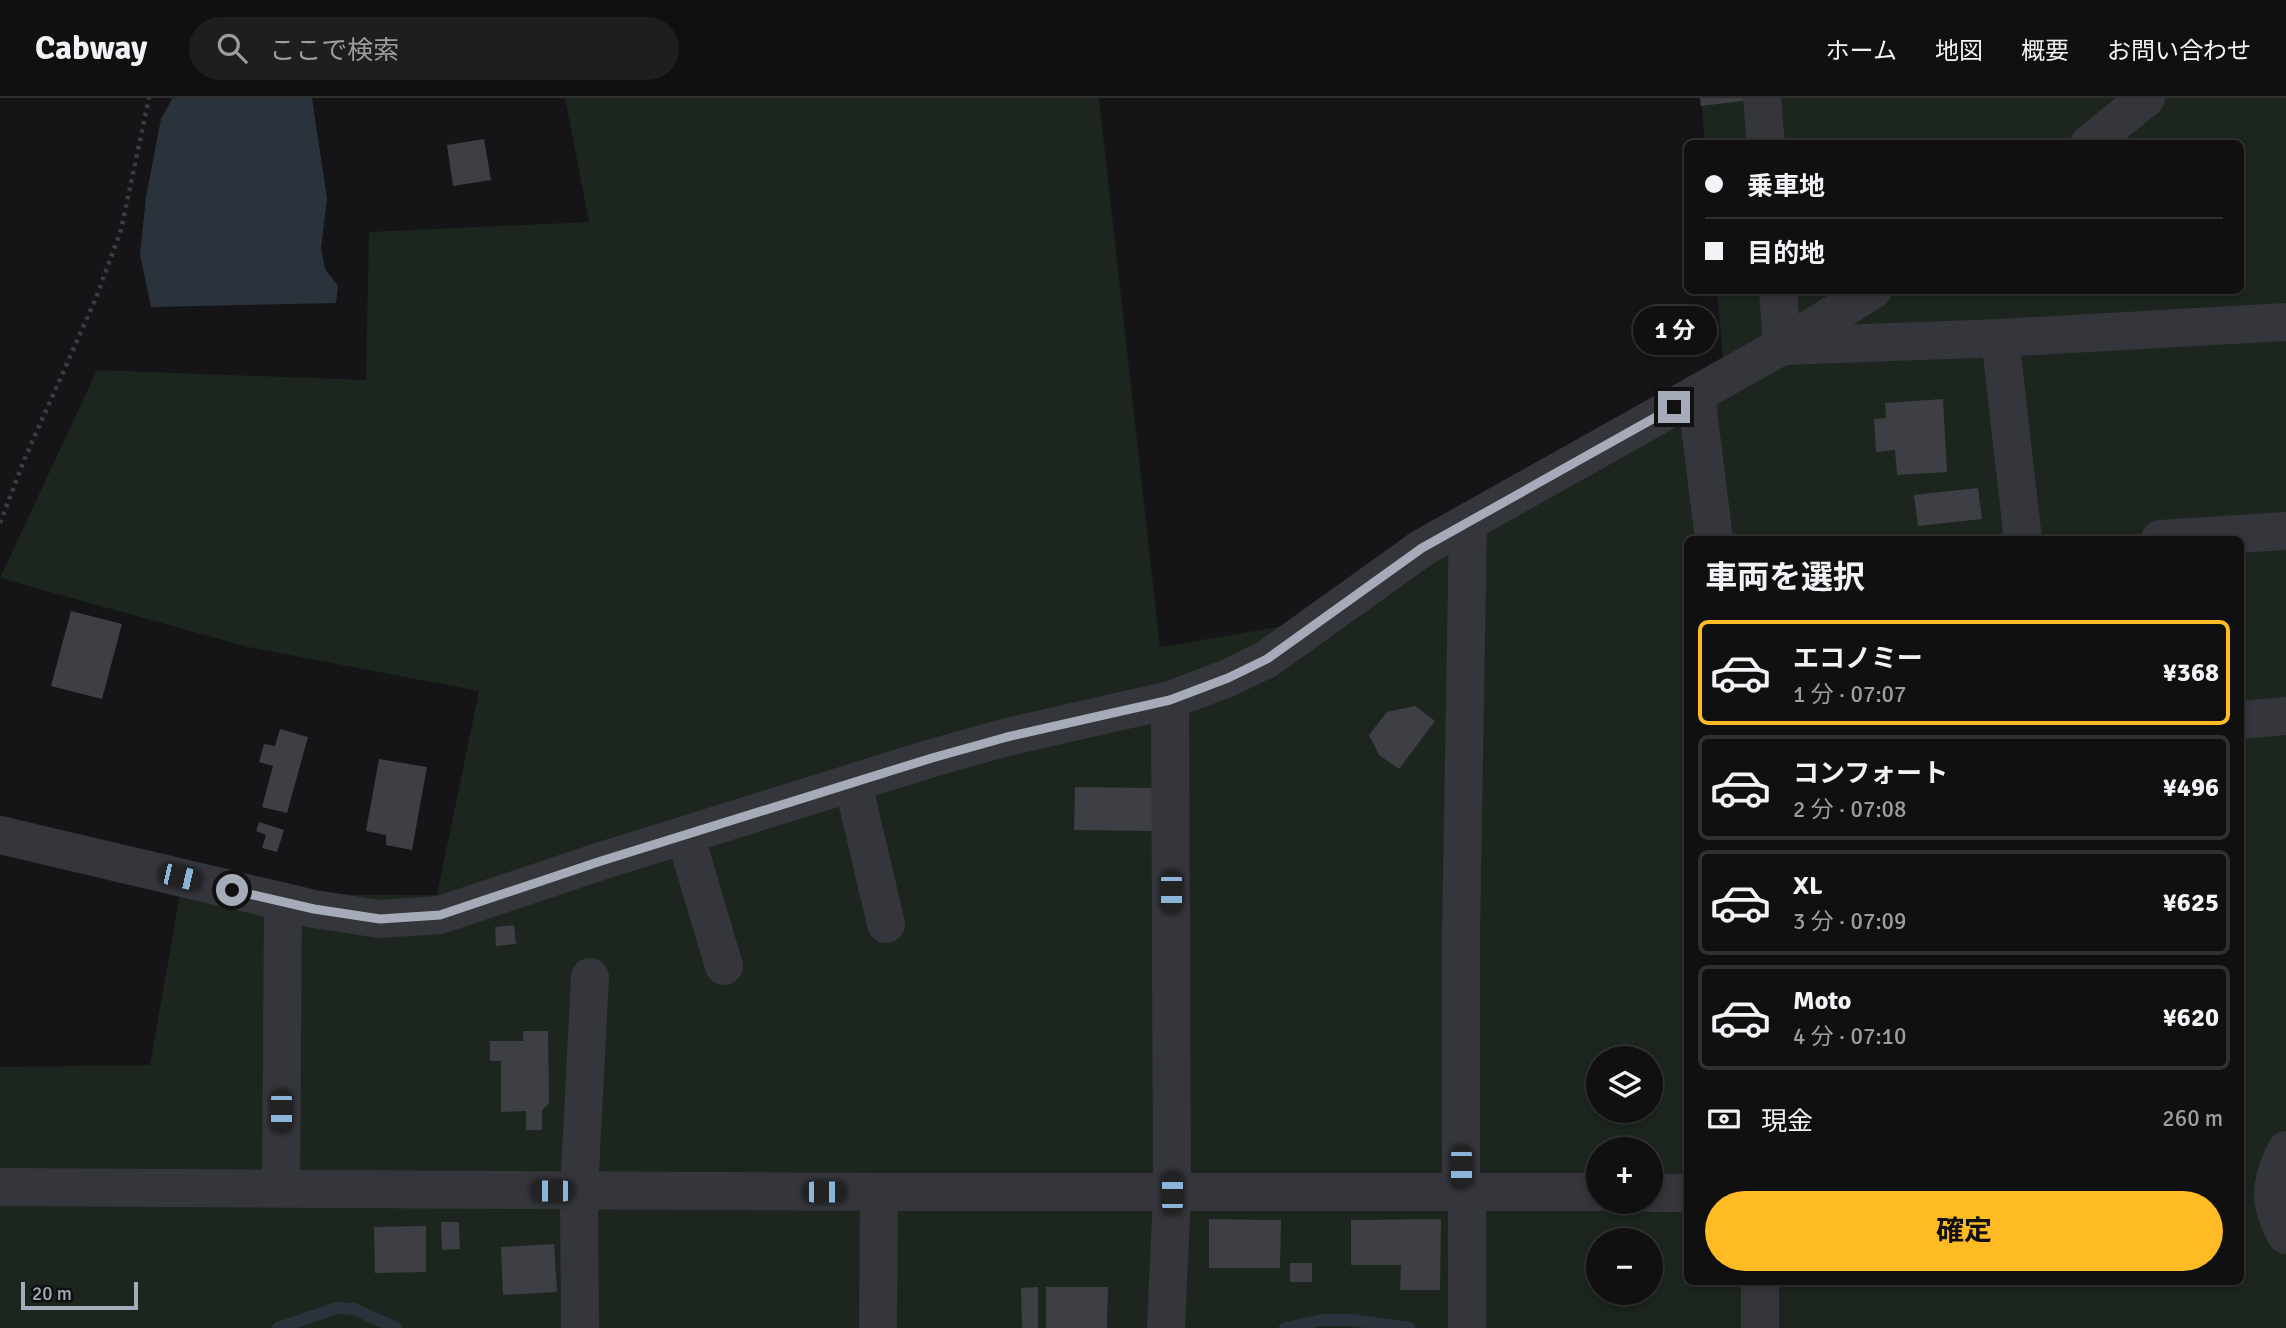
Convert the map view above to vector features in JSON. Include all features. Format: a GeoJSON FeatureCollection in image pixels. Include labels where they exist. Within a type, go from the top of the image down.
{"type":"FeatureCollection","features":[{"type":"Feature","properties":{"kind":"street"},"geometry":{"type":"LineString","coordinates":[[1762,98],[1766,140]]}},
{"type":"Feature","properties":{"kind":"street"},"geometry":{"type":"LineString","coordinates":[[2094,140],[2146,98]]}},
{"type":"Feature","properties":{"kind":"street"},"geometry":{"type":"LineString","coordinates":[[1777,294],[1782,346]]}},
{"type":"Feature","properties":{"kind":"street"},"geometry":{"type":"LineString","coordinates":[[0,835],[314,909],[380,919],[440,915],[853,783],[1007,737],[1170,700],[1228,678],[1267,659],[1422,548],[1782,346],[1866,294]]}},
{"type":"Feature","properties":{"kind":"street"},"geometry":{"type":"LineString","coordinates":[[1782,346],[2000,338],[2286,322]]}},
{"type":"Feature","properties":{"kind":"street"},"geometry":{"type":"LineString","coordinates":[[2000,338],[2023,536]]}},
{"type":"Feature","properties":{"kind":"street"},"geometry":{"type":"LineString","coordinates":[[1696,394],[1714,536]]}},
{"type":"Feature","properties":{"kind":"street"},"geometry":{"type":"LineString","coordinates":[[1467,1328],[1461,934],[1468,522]]}},
{"type":"Feature","properties":{"kind":"street"},"geometry":{"type":"LineString","coordinates":[[2207,536],[2286,531]]}},
{"type":"Feature","properties":{"kind":"street"},"geometry":{"type":"LineString","coordinates":[[1166,1328],[1172,1193],[1170,700]]}},
{"type":"Feature","properties":{"kind":"street"},"geometry":{"type":"LineString","coordinates":[[2244,720],[2286,716]]}},
{"type":"Feature","properties":{"kind":"street"},"geometry":{"type":"LineString","coordinates":[[853,783],[886,924]]}},
{"type":"Feature","properties":{"kind":"street"},"geometry":{"type":"LineString","coordinates":[[685,835],[724,966]]}},
{"type":"Feature","properties":{"kind":"street"},"geometry":{"type":"LineString","coordinates":[[281,1189],[283,902]]}},
{"type":"Feature","properties":{"kind":"street"},"geometry":{"type":"LineString","coordinates":[[580,1328],[579,1191],[590,977]]}},
{"type":"Feature","properties":{"kind":"street"},"geometry":{"type":"LineString","coordinates":[[2286,1150],[2276,1171],[2256,1194],[2277,1218],[2286,1235]]}},
{"type":"Feature","properties":{"kind":"street"},"geometry":{"type":"LineString","coordinates":[[0,1187],[1172,1193],[1586,1192]]}},
{"type":"Feature","properties":{"kind":"street"},"geometry":{"type":"LineString","coordinates":[[878,1328],[879,1192]]}},
{"type":"Feature","properties":{"kind":"street"},"geometry":{"type":"LineString","coordinates":[[1663,1193],[1684,1193]]}},
{"type":"Feature","properties":{"kind":"street"},"geometry":{"type":"LineString","coordinates":[[1760,1285],[1760,1328]]}},
{"type":"Feature","properties":{"kind":"path"},"geometry":{"type":"LineString","coordinates":[[0,523],[25,458],[96,298],[121,230],[149,98]]}},
{"type":"Feature","properties":{"kind":"shaded area"},"geometry":{"type":"Polygon","coordinates":[[[175,98],[312,98],[327,199],[321,248],[325,269],[338,286],[336,303],[151,307],[140,255],[146,197],[161,119],[175,98]]]}},
{"type":"Feature","properties":{"kind":"shaded area"},"geometry":{"type":"Polygon","coordinates":[[[565,98],[1099,98],[1160,647],[1289,625],[1723,361],[1717,294],[2244,294],[2244,140],[1705,140],[1701,98],[2286,98],[2286,1328],[0,1328],[0,1067],[150,1065],[180,894],[437,895],[479,691],[248,647],[0,578],[97,370],[366,380],[369,232],[589,222],[565,98]]]}},
{"type":"Feature","properties":{"kind":"building"},"geometry":{"type":"Polygon","coordinates":[[[1700,98],[1743,98],[1743,101],[1701,106],[1700,98]]]}},
{"type":"Feature","properties":{"kind":"building"},"geometry":{"type":"Polygon","coordinates":[[[484,139],[491,180],[453,186],[447,145],[484,139]]]}},
{"type":"Feature","properties":{"kind":"building"},"geometry":{"type":"Polygon","coordinates":[[[1943,399],[1947,472],[1897,475],[1895,450],[1876,452],[1874,419],[1886,418],[1885,403],[1943,399]]]}},
{"type":"Feature","properties":{"kind":"building"},"geometry":{"type":"Polygon","coordinates":[[[1978,488],[1982,519],[1918,526],[1914,495],[1978,488]]]}},
{"type":"Feature","properties":{"kind":"building"},"geometry":{"type":"Polygon","coordinates":[[[71,611],[122,624],[102,699],[51,686],[71,611]]]}},
{"type":"Feature","properties":{"kind":"building"},"geometry":{"type":"Polygon","coordinates":[[[1415,706],[1435,721],[1399,769],[1379,755],[1369,735],[1387,712],[1415,706]]]}},
{"type":"Feature","properties":{"kind":"building"},"geometry":{"type":"Polygon","coordinates":[[[280,729],[308,737],[287,813],[262,807],[273,766],[259,762],[264,744],[275,746],[280,729]]]}},
{"type":"Feature","properties":{"kind":"building"},"geometry":{"type":"Polygon","coordinates":[[[379,759],[427,767],[412,850],[386,845],[386,835],[366,831],[379,759]]]}},
{"type":"Feature","properties":{"kind":"building"},"geometry":{"type":"Polygon","coordinates":[[[1075,787],[1153,788],[1152,831],[1074,830],[1075,787]]]}},
{"type":"Feature","properties":{"kind":"building"},"geometry":{"type":"Polygon","coordinates":[[[259,822],[284,830],[277,852],[262,848],[266,835],[256,831],[259,822]]]}},
{"type":"Feature","properties":{"kind":"building"},"geometry":{"type":"Polygon","coordinates":[[[514,925],[516,944],[496,946],[495,927],[514,925]]]}},
{"type":"Feature","properties":{"kind":"building"},"geometry":{"type":"Polygon","coordinates":[[[523,1031],[548,1031],[549,1103],[542,1110],[542,1130],[526,1130],[526,1111],[501,1112],[501,1061],[490,1061],[490,1041],[523,1041],[523,1031]]]}},
{"type":"Feature","properties":{"kind":"building"},"geometry":{"type":"Polygon","coordinates":[[[1209,1219],[1281,1220],[1280,1268],[1209,1268],[1209,1219]]]}},
{"type":"Feature","properties":{"kind":"building"},"geometry":{"type":"Polygon","coordinates":[[[1441,1219],[1440,1290],[1400,1290],[1401,1265],[1351,1265],[1351,1220],[1441,1219]]]}},
{"type":"Feature","properties":{"kind":"building"},"geometry":{"type":"Polygon","coordinates":[[[441,1222],[459,1222],[460,1249],[442,1250],[441,1222]]]}},
{"type":"Feature","properties":{"kind":"building"},"geometry":{"type":"Polygon","coordinates":[[[426,1226],[426,1272],[375,1273],[374,1227],[426,1226]]]}},
{"type":"Feature","properties":{"kind":"building"},"geometry":{"type":"Polygon","coordinates":[[[554,1244],[557,1292],[503,1295],[501,1247],[554,1244]]]}},
{"type":"Feature","properties":{"kind":"building"},"geometry":{"type":"Polygon","coordinates":[[[1290,1263],[1312,1263],[1312,1282],[1290,1282],[1290,1263]]]}},
{"type":"Feature","properties":{"kind":"building"},"geometry":{"type":"Polygon","coordinates":[[[1038,1287],[1038,1328],[1022,1328],[1021,1288],[1038,1287]]]}},
{"type":"Feature","properties":{"kind":"building"},"geometry":{"type":"Polygon","coordinates":[[[1046,1287],[1108,1287],[1107,1328],[1046,1328],[1046,1287]]]}},
{"type":"Feature","properties":{"kind":"waterway"},"geometry":{"type":"LineString","coordinates":[[278,1328],[337,1308],[354,1309],[396,1328]]}},
{"type":"Feature","properties":{"kind":"waterway"},"geometry":{"type":"LineString","coordinates":[[1285,1328],[1322,1320],[1352,1320],[1409,1328]]}},
{"type":"Feature","properties":{"kind":"route"},"geometry":{"type":"LineString","coordinates":[[232,890],[314,909],[380,919],[440,915],[598,862],[932,758],[1007,737],[1170,700],[1228,678],[1267,659],[1422,548],[1674,407]]}}]}
